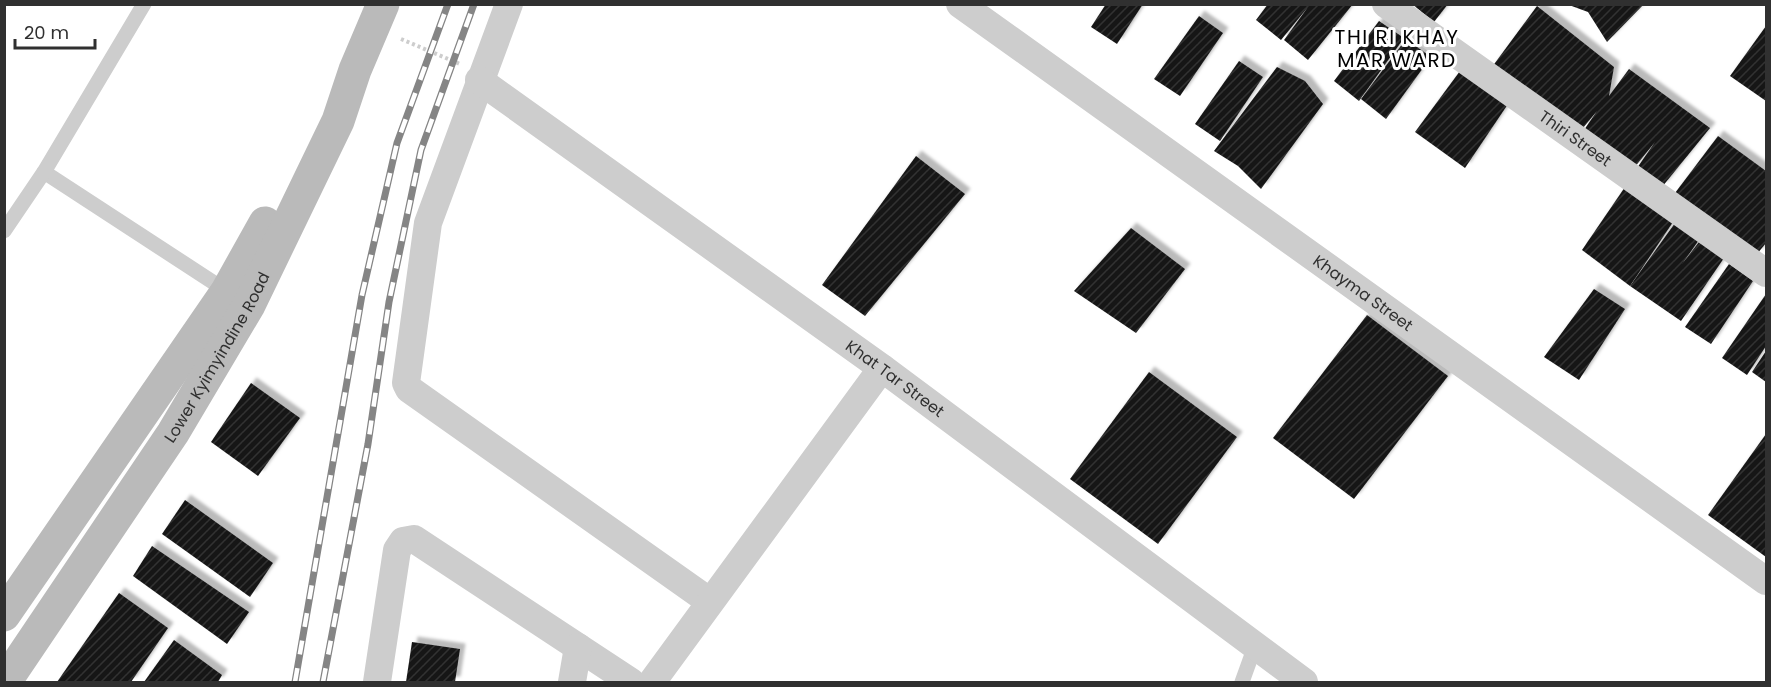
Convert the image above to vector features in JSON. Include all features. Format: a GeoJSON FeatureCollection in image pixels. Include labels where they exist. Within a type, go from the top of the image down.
{"type":"FeatureCollection","features":[{"type":"Feature","properties":{"kind":"main road","name":"Lower Kyimyindine Road"},"geometry":{"type":"LineString","coordinates":[[4,615],[121,445],[238,298],[330,86],[360,4]]}},
{"type":"Feature","properties":{"kind":"main road","name":"Lower Kyimyindine Road"},"geometry":{"type":"LineString","coordinates":[[5,682],[75,582],[152,465],[238,298],[338,121],[356,70],[384,4]]}},
{"type":"Feature","properties":{"kind":"main road"},"geometry":{"type":"LineString","coordinates":[[121,445],[152,465]]}},
{"type":"Feature","properties":{"kind":"main road"},"geometry":{"type":"LineString","coordinates":[[42,559],[75,582]]}},
{"type":"Feature","properties":{"kind":"street"},"geometry":{"type":"LineString","coordinates":[[509,4],[474,74],[428,224],[406,383],[409,389],[709,601]]}},
{"type":"Feature","properties":{"kind":"street","name":"Khayma Street"},"geometry":{"type":"LineString","coordinates":[[960,4],[1767,581]]}},
{"type":"Feature","properties":{"kind":"street","name":"Thiri Street"},"geometry":{"type":"LineString","coordinates":[[1386,4],[1767,273]]}},
{"type":"Feature","properties":{"kind":"street","name":"Khat Tar Street"},"geometry":{"type":"LineString","coordinates":[[474,74],[882,368],[1304,682]]}},
{"type":"Feature","properties":{"kind":"street"},"geometry":{"type":"LineString","coordinates":[[652,682],[709,601],[882,368]]}},
{"type":"Feature","properties":{"kind":"street"},"geometry":{"type":"LineString","coordinates":[[377,682],[397,550],[403,541],[414,540],[631,682]]}},
{"type":"Feature","properties":{"kind":"street"},"geometry":{"type":"LineString","coordinates":[[572,682],[578,646]]}},
{"type":"Feature","properties":{"kind":"lane"},"geometry":{"type":"LineString","coordinates":[[4,231],[44,172],[144,4]]}},
{"type":"Feature","properties":{"kind":"lane"},"geometry":{"type":"LineString","coordinates":[[44,172],[238,298]]}},
{"type":"Feature","properties":{"kind":"lane"},"geometry":{"type":"LineString","coordinates":[[1242,682],[1255,646]]}},
{"type":"Feature","properties":{"kind":"path"},"geometry":{"type":"LineString","coordinates":[[399,39],[474,74]]}},
{"type":"Feature","properties":{"kind":"building"},"geometry":{"type":"Polygon","coordinates":[[[1106,4],[1143,4],[1117,44],[1091,27],[1106,4]]]}},
{"type":"Feature","properties":{"kind":"building"},"geometry":{"type":"Polygon","coordinates":[[[1268,4],[1353,4],[1308,60],[1284,40],[1308,7],[1281,40],[1256,20],[1268,4]]]}},
{"type":"Feature","properties":{"kind":"building"},"geometry":{"type":"Polygon","coordinates":[[[1412,4],[1448,4],[1434,22],[1412,4]]]}},
{"type":"Feature","properties":{"kind":"building"},"geometry":{"type":"Polygon","coordinates":[[[1644,4],[1607,42],[1588,12],[1569,5],[1644,4]]]}},
{"type":"Feature","properties":{"kind":"building"},"geometry":{"type":"Polygon","coordinates":[[[1537,6],[1614,67],[1609,96],[1629,69],[1710,128],[1662,187],[1637,168],[1655,142],[1634,168],[1584,130],[1597,111],[1583,128],[1492,67],[1537,6]]]}},
{"type":"Feature","properties":{"kind":"building"},"geometry":{"type":"Polygon","coordinates":[[[1199,16],[1223,33],[1180,96],[1154,79],[1199,16]]]}},
{"type":"Feature","properties":{"kind":"building"},"geometry":{"type":"Polygon","coordinates":[[[1379,21],[1404,38],[1359,101],[1334,81],[1379,21]]]}},
{"type":"Feature","properties":{"kind":"building"},"geometry":{"type":"Polygon","coordinates":[[[1766,26],[1766,101],[1730,76],[1766,26]]]}},
{"type":"Feature","properties":{"kind":"building"},"geometry":{"type":"Polygon","coordinates":[[[1406,39],[1431,57],[1386,119],[1361,99],[1406,39]]]}},
{"type":"Feature","properties":{"kind":"building"},"geometry":{"type":"Polygon","coordinates":[[[1239,61],[1263,77],[1220,141],[1195,124],[1239,61]]]}},
{"type":"Feature","properties":{"kind":"building"},"geometry":{"type":"Polygon","coordinates":[[[1277,67],[1305,81],[1323,104],[1261,189],[1238,166],[1214,151],[1277,67]]]}},
{"type":"Feature","properties":{"kind":"building"},"geometry":{"type":"Polygon","coordinates":[[[1460,71],[1508,104],[1465,168],[1415,132],[1460,71]]]}},
{"type":"Feature","properties":{"kind":"building"},"geometry":{"type":"Polygon","coordinates":[[[1718,136],[1766,171],[1766,243],[1757,254],[1675,193],[1718,136]]]}},
{"type":"Feature","properties":{"kind":"building"},"geometry":{"type":"Polygon","coordinates":[[[916,156],[965,194],[865,316],[822,285],[916,156]]]}},
{"type":"Feature","properties":{"kind":"building"},"geometry":{"type":"Polygon","coordinates":[[[1625,187],[1673,222],[1630,286],[1582,250],[1625,187]]]}},
{"type":"Feature","properties":{"kind":"building"},"geometry":{"type":"Polygon","coordinates":[[[1675,223],[1699,240],[1682,264],[1699,242],[1724,258],[1681,321],[1630,286],[1675,223]]]}},
{"type":"Feature","properties":{"kind":"building"},"geometry":{"type":"Polygon","coordinates":[[[1131,228],[1185,269],[1136,333],[1074,291],[1131,228]]]}},
{"type":"Feature","properties":{"kind":"building"},"geometry":{"type":"Polygon","coordinates":[[[1729,264],[1753,281],[1711,344],[1685,327],[1729,264]]]}},
{"type":"Feature","properties":{"kind":"building"},"geometry":{"type":"Polygon","coordinates":[[[1594,289],[1625,309],[1579,380],[1544,357],[1594,289]]]}},
{"type":"Feature","properties":{"kind":"building"},"geometry":{"type":"Polygon","coordinates":[[[1766,294],[1766,346],[1747,375],[1722,358],[1766,294]]]}},
{"type":"Feature","properties":{"kind":"building"},"geometry":{"type":"Polygon","coordinates":[[[1367,315],[1448,376],[1354,499],[1273,438],[1367,315]]]}},
{"type":"Feature","properties":{"kind":"building"},"geometry":{"type":"Polygon","coordinates":[[[1766,351],[1766,382],[1752,372],[1766,351]]]}},
{"type":"Feature","properties":{"kind":"building"},"geometry":{"type":"Polygon","coordinates":[[[1149,372],[1237,437],[1158,544],[1070,479],[1149,372]]]}},
{"type":"Feature","properties":{"kind":"building"},"geometry":{"type":"Polygon","coordinates":[[[251,383],[300,418],[258,476],[211,442],[251,383]]]}},
{"type":"Feature","properties":{"kind":"building"},"geometry":{"type":"Polygon","coordinates":[[[1766,434],[1766,557],[1708,515],[1766,434]]]}},
{"type":"Feature","properties":{"kind":"building"},"geometry":{"type":"Polygon","coordinates":[[[185,500],[273,563],[250,597],[162,534],[185,500]]]}},
{"type":"Feature","properties":{"kind":"building"},"geometry":{"type":"Polygon","coordinates":[[[152,546],[249,612],[227,644],[133,576],[152,546]]]}},
{"type":"Feature","properties":{"kind":"building"},"geometry":{"type":"Polygon","coordinates":[[[119,593],[168,628],[131,682],[57,682],[119,593]]]}},
{"type":"Feature","properties":{"kind":"building"},"geometry":{"type":"Polygon","coordinates":[[[174,640],[222,675],[218,682],[144,682],[174,640]]]}},
{"type":"Feature","properties":{"kind":"building"},"geometry":{"type":"Polygon","coordinates":[[[412,642],[460,649],[455,682],[406,682],[412,642]]]}},
{"type":"Feature","properties":{"kind":"railway"},"geometry":{"type":"LineString","coordinates":[[295,682],[362,295],[397,143],[448,4]]}},
{"type":"Feature","properties":{"kind":"railway"},"geometry":{"type":"LineString","coordinates":[[323,682],[368,444],[389,302],[421,150],[474,4]]}},
{"type":"Feature","properties":{"kind":"district","name":"THI RI KHAY MAR WARD"},"geometry":{"type":"Point","coordinates":[1397,48]}}]}
